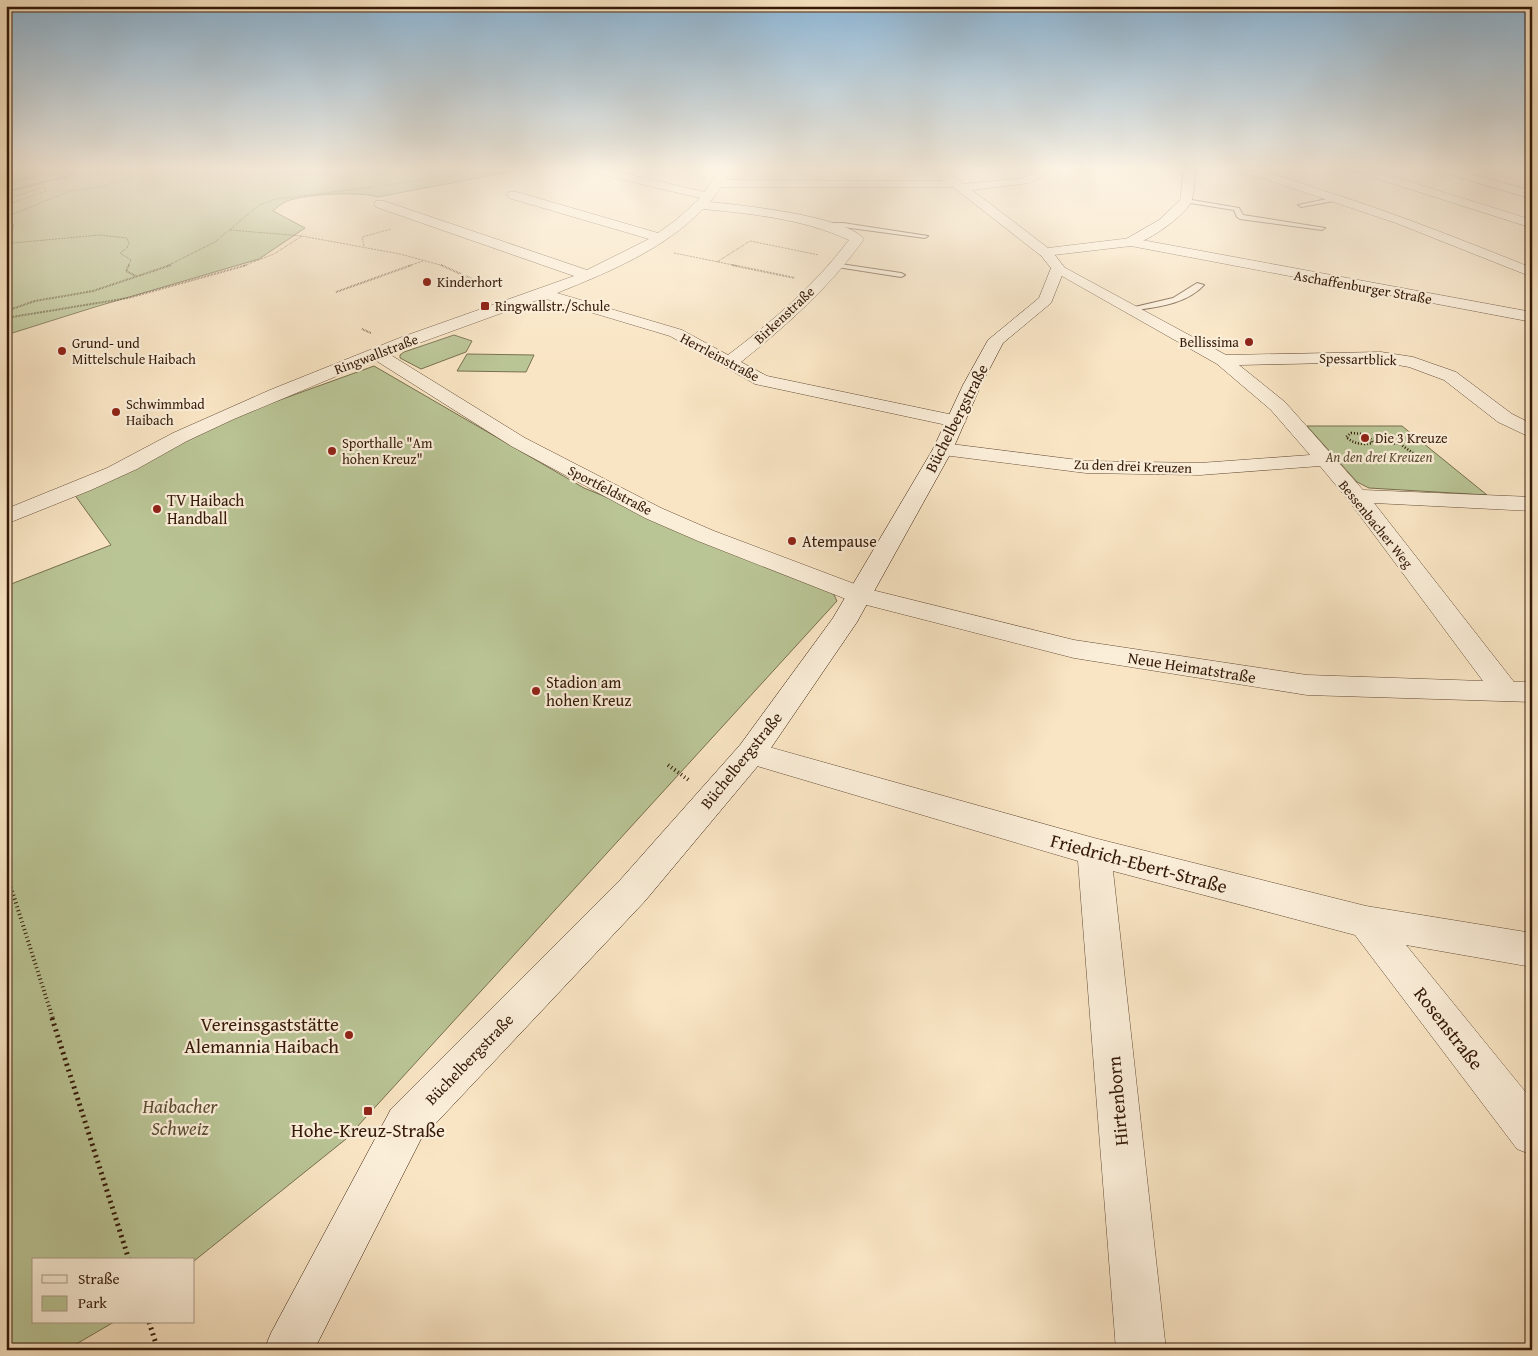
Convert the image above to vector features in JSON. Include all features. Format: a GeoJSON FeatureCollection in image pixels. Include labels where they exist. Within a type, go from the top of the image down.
{"type":"FeatureCollection","features":[{"type":"Feature","properties":{"kind":"street"},"geometry":{"type":"LineString","coordinates":[[459,231],[589,276]]}},
{"type":"Feature","properties":{"kind":"street"},"geometry":{"type":"LineString","coordinates":[[637,231],[660,238]]}},
{"type":"Feature","properties":{"kind":"street","name":"Ringwallstraße"},"geometry":{"type":"LineString","coordinates":[[6,517],[50,501],[132,464],[178,438],[230,414],[376,353],[545,294],[589,276],[646,247],[668,231]]}},
{"type":"Feature","properties":{"kind":"street","name":"Birkenstraße"},"geometry":{"type":"LineString","coordinates":[[730,363],[760,338],[839,262],[857,240],[841,231]]}},
{"type":"Feature","properties":{"kind":"street"},"geometry":{"type":"LineString","coordinates":[[1015,231],[1052,260]]}},
{"type":"Feature","properties":{"kind":"street"},"geometry":{"type":"LineString","coordinates":[[1131,242],[1151,231]]}},
{"type":"Feature","properties":{"kind":"street"},"geometry":{"type":"LineString","coordinates":[[1429,231],[1532,272]]}},
{"type":"Feature","properties":{"kind":"street","name":"Aschaffenburger Straße"},"geometry":{"type":"LineString","coordinates":[[1052,260],[1131,242],[1532,318]]}},
{"type":"Feature","properties":{"kind":"street","name":"Bessenbacher Weg"},"geometry":{"type":"LineString","coordinates":[[1052,260],[1130,309],[1223,360],[1278,406],[1356,496],[1506,690]]}},
{"type":"Feature","properties":{"kind":"street","name":"Büchelbergstraße"},"geometry":{"type":"LineString","coordinates":[[288,1348],[406,1124],[633,890],[751,753],[844,622],[943,449],[972,385],[996,340],[1046,300],[1052,260]]}},
{"type":"Feature","properties":{"kind":"street","name":"Herrleinstraße"},"geometry":{"type":"LineString","coordinates":[[545,294],[676,334],[761,380],[956,421]]}},
{"type":"Feature","properties":{"kind":"street","name":"Sportfeldstraße"},"geometry":{"type":"LineString","coordinates":[[376,353],[518,442],[653,513],[706,536],[860,595]]}},
{"type":"Feature","properties":{"kind":"street","name":"Spessartblick"},"geometry":{"type":"LineString","coordinates":[[1223,360],[1381,356],[1413,362],[1450,376],[1505,418],[1532,432]]}},
{"type":"Feature","properties":{"kind":"street","name":"Zu den drei Kreuzen"},"geometry":{"type":"LineString","coordinates":[[943,449],[1086,467],[1200,469],[1323,460]]}},
{"type":"Feature","properties":{"kind":"street"},"geometry":{"type":"LineString","coordinates":[[1356,496],[1532,504]]}},
{"type":"Feature","properties":{"kind":"street","name":"Neue Heimatstraße"},"geometry":{"type":"LineString","coordinates":[[860,595],[1074,649],[1297,683],[1532,692]]}},
{"type":"Feature","properties":{"kind":"street","name":"Friedrich-Ebert-Straße"},"geometry":{"type":"LineString","coordinates":[[751,753],[1094,852],[1366,922],[1532,950]]}},
{"type":"Feature","properties":{"kind":"street","name":"Hirtenborn"},"geometry":{"type":"LineString","coordinates":[[1094,852],[1141,1350]]}},
{"type":"Feature","properties":{"kind":"street","name":"Rosenstraße"},"geometry":{"type":"LineString","coordinates":[[1366,922],[1532,1134]]}},
{"type":"Feature","properties":{"kind":"lane","name":"Birkenstraße"},"geometry":{"type":"LineString","coordinates":[[890,231],[925,236]]}},
{"type":"Feature","properties":{"kind":"lane"},"geometry":{"type":"LineString","coordinates":[[839,262],[900,276]]}},
{"type":"Feature","properties":{"kind":"lane"},"geometry":{"type":"LineString","coordinates":[[1130,309],[1169,303],[1187,297],[1200,285]]}},
{"type":"Feature","properties":{"kind":"path"},"geometry":{"type":"LineString","coordinates":[[12,231],[11,237],[13,243],[30,244],[94,236],[115,235],[128,238],[130,243],[120,253],[131,260],[126,271],[137,276]]}},
{"type":"Feature","properties":{"kind":"path"},"geometry":{"type":"LineString","coordinates":[[6,311],[35,301],[93,291],[170,265],[216,242],[229,231]]}},
{"type":"Feature","properties":{"kind":"path"},"geometry":{"type":"LineString","coordinates":[[245,231],[302,236],[373,248],[439,264],[520,302]]}},
{"type":"Feature","properties":{"kind":"path"},"geometry":{"type":"LineString","coordinates":[[6,318],[128,298],[244,266],[274,254],[302,236]]}},
{"type":"Feature","properties":{"kind":"path"},"geometry":{"type":"LineString","coordinates":[[716,262],[750,241],[839,262]]}},
{"type":"Feature","properties":{"kind":"path"},"geometry":{"type":"LineString","coordinates":[[646,247],[819,283]]}},
{"type":"Feature","properties":{"kind":"path"},"geometry":{"type":"LineString","coordinates":[[336,292],[424,261]]}},
{"type":"Feature","properties":{"kind":"path"},"geometry":{"type":"LineString","coordinates":[[1373,442],[1367,436],[1359,433],[1351,433],[1346,437],[1350,441],[1363,445],[1373,442],[1400,444],[1420,458]]}},
{"type":"Feature","properties":{"kind":"path"},"geometry":{"type":"LineString","coordinates":[[6,872],[128,1258]]}},
{"type":"Feature","properties":{"kind":"path"},"geometry":{"type":"LineString","coordinates":[[150,1324],[158,1350]]}},
{"type":"Feature","properties":{"kind":"path"},"geometry":{"type":"LineString","coordinates":[[193,1350],[288,1348]]}},
{"type":"Feature","properties":{"kind":"green space"},"geometry":{"type":"Polygon","coordinates":[[[6,231],[300,231],[259,259],[6,335],[6,231]]]}},
{"type":"Feature","properties":{"kind":"green space"},"geometry":{"type":"Polygon","coordinates":[[[454,335],[472,341],[466,352],[421,369],[400,358],[400,355],[404,352],[454,335]]]}},
{"type":"Feature","properties":{"kind":"green space"},"geometry":{"type":"Polygon","coordinates":[[[467,354],[534,355],[526,372],[457,371],[467,354]]]}},
{"type":"Feature","properties":{"kind":"green space","name":"Haibacher Schweiz"},"geometry":{"type":"Polygon","coordinates":[[[374,366],[584,488],[831,589],[837,601],[346,1139],[195,1260],[195,1258],[32,1258],[32,1324],[111,1324],[66,1350],[6,1350],[6,586],[111,545],[74,494],[252,410],[374,366]]]}},
{"type":"Feature","properties":{"kind":"green space","name":"An den drei Kreuzen"},"geometry":{"type":"Polygon","coordinates":[[[1307,426],[1402,426],[1487,495],[1369,488],[1357,482],[1307,426]]]}},
{"type":"Feature","properties":{"kind":"place","name":"Kinderhort"},"geometry":{"type":"Point","coordinates":[427,282]}},
{"type":"Feature","properties":{"kind":"place","name":"Ringwallstr./Schule"},"geometry":{"type":"Point","coordinates":[485,306]}},
{"type":"Feature","properties":{"kind":"place","name":"Bellissima"},"geometry":{"type":"Point","coordinates":[1249,342]}},
{"type":"Feature","properties":{"kind":"place","name":"Grund- und Mittelschule Haibach"},"geometry":{"type":"Point","coordinates":[62,351]}},
{"type":"Feature","properties":{"kind":"place","name":"Schwimmbad Haibach"},"geometry":{"type":"Point","coordinates":[116,412]}},
{"type":"Feature","properties":{"kind":"place","name":"Die 3 Kreuze"},"geometry":{"type":"Point","coordinates":[1365,438]}},
{"type":"Feature","properties":{"kind":"place","name":"Sporthalle \"Am hohen Kreuz\""},"geometry":{"type":"Point","coordinates":[332,451]}},
{"type":"Feature","properties":{"kind":"place","name":"TV Haibach Handball"},"geometry":{"type":"Point","coordinates":[157,509]}},
{"type":"Feature","properties":{"kind":"place","name":"Atempause"},"geometry":{"type":"Point","coordinates":[792,541]}},
{"type":"Feature","properties":{"kind":"place","name":"Stadion am hohen Kreuz"},"geometry":{"type":"Point","coordinates":[536,691]}},
{"type":"Feature","properties":{"kind":"place","name":"Vereinsgaststätte Alemannia Haibach"},"geometry":{"type":"Point","coordinates":[349,1035]}},
{"type":"Feature","properties":{"kind":"place","name":"Hohe-Kreuz-Straße"},"geometry":{"type":"Point","coordinates":[368,1111]}}]}
